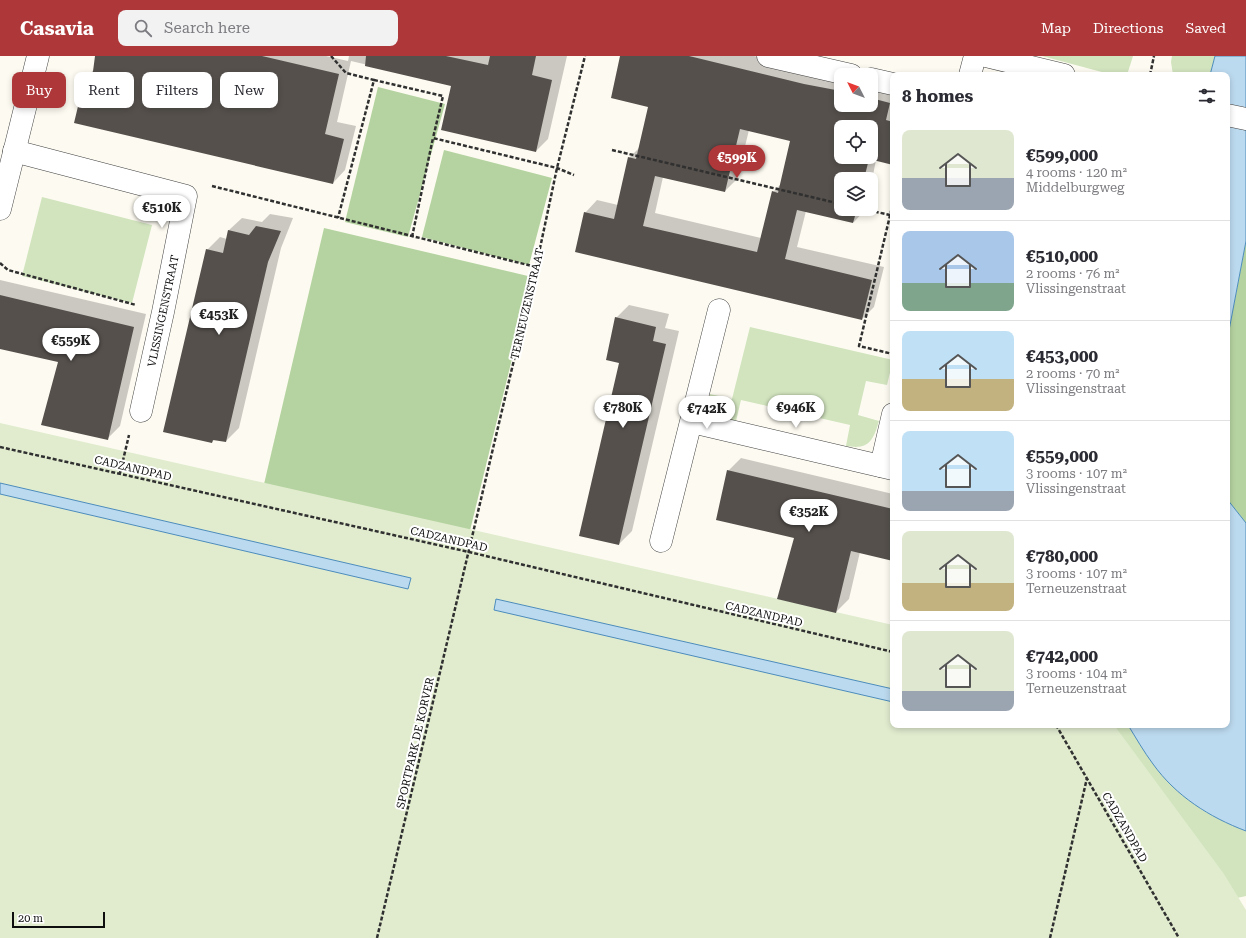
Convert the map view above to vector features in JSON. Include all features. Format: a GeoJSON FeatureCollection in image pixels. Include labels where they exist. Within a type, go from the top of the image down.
{"type":"FeatureCollection","features":[{"type":"Feature","properties":{"kind":"street"},"geometry":{"type":"LineString","coordinates":[[0,209],[38,56]]}},
{"type":"Feature","properties":{"kind":"street"},"geometry":{"type":"LineString","coordinates":[[768,56],[834,71]]}},
{"type":"Feature","properties":{"kind":"street"},"geometry":{"type":"LineString","coordinates":[[971,72],[974,56]]}},
{"type":"Feature","properties":{"kind":"street"},"geometry":{"type":"LineString","coordinates":[[988,56],[1052,72]]}},
{"type":"Feature","properties":{"kind":"street"},"geometry":{"type":"LineString","coordinates":[[878,81],[890,83]]}},
{"type":"Feature","properties":{"kind":"street"},"geometry":{"type":"LineString","coordinates":[[1230,116],[1246,119]]}},
{"type":"Feature","properties":{"kind":"street"},"geometry":{"type":"LineString","coordinates":[[14,151],[186,196]]}},
{"type":"Feature","properties":{"kind":"street","name":"VLISSINGENSTRAAT"},"geometry":{"type":"LineString","coordinates":[[141,411],[163,312],[186,196]]}},
{"type":"Feature","properties":{"kind":"street"},"geometry":{"type":"LineString","coordinates":[[661,541],[719,310]]}},
{"type":"Feature","properties":{"kind":"street"},"geometry":{"type":"LineString","coordinates":[[692,422],[887,467],[890,440]]}},
{"type":"Feature","properties":{"kind":"path"},"geometry":{"type":"LineString","coordinates":[[330,56],[346,73],[443,96],[412,237]]}},
{"type":"Feature","properties":{"kind":"path","name":"TERNEUZENSTRAAT"},"geometry":{"type":"LineString","coordinates":[[469,552],[536,267],[557,168],[585,56]]}},
{"type":"Feature","properties":{"kind":"path"},"geometry":{"type":"LineString","coordinates":[[1151,72],[1154,56]]}},
{"type":"Feature","properties":{"kind":"path"},"geometry":{"type":"LineString","coordinates":[[338,218],[374,80]]}},
{"type":"Feature","properties":{"kind":"path"},"geometry":{"type":"LineString","coordinates":[[433,138],[557,168],[574,175]]}},
{"type":"Feature","properties":{"kind":"path"},"geometry":{"type":"LineString","coordinates":[[612,150],[834,202]]}},
{"type":"Feature","properties":{"kind":"path"},"geometry":{"type":"LineString","coordinates":[[186,196],[209,185],[536,267]]}},
{"type":"Feature","properties":{"kind":"path"},"geometry":{"type":"LineString","coordinates":[[878,212],[890,215],[859,346],[890,353]]}},
{"type":"Feature","properties":{"kind":"path"},"geometry":{"type":"LineString","coordinates":[[0,263],[8,270],[163,312]]}},
{"type":"Feature","properties":{"kind":"path"},"geometry":{"type":"LineString","coordinates":[[120,473],[134,414],[141,411]]}},
{"type":"Feature","properties":{"kind":"path","name":"CADZANDPAD"},"geometry":{"type":"LineString","coordinates":[[0,447],[469,552],[890,651]]}},
{"type":"Feature","properties":{"kind":"path","name":"SPORTPARK DE KORVER"},"geometry":{"type":"LineString","coordinates":[[377,938],[469,552]]}},
{"type":"Feature","properties":{"kind":"path","name":"CADZANDPAD"},"geometry":{"type":"LineString","coordinates":[[1058,728],[1179,938]]}},
{"type":"Feature","properties":{"kind":"path"},"geometry":{"type":"LineString","coordinates":[[1050,938],[1087,778]]}},
{"type":"Feature","properties":{"kind":"green space"},"geometry":{"type":"Polygon","coordinates":[[[1042,56],[1133,56],[1128,72],[1102,72],[1042,56]]]}},
{"type":"Feature","properties":{"kind":"green space"},"geometry":{"type":"Polygon","coordinates":[[[1172,56],[1215,56],[1211,72],[1173,72],[1171,62],[1172,56]]]}},
{"type":"Feature","properties":{"kind":"green space"},"geometry":{"type":"Polygon","coordinates":[[[378,87],[445,104],[408,237],[345,222],[378,87]]]}},
{"type":"Feature","properties":{"kind":"green space"},"geometry":{"type":"Polygon","coordinates":[[[444,150],[552,178],[529,265],[422,237],[444,150]]]}},
{"type":"Feature","properties":{"kind":"green space"},"geometry":{"type":"Polygon","coordinates":[[[42,197],[152,225],[132,303],[22,276],[42,197]]]}},
{"type":"Feature","properties":{"kind":"green space"},"geometry":{"type":"Polygon","coordinates":[[[324,228],[532,277],[466,547],[261,497],[324,228]]]}},
{"type":"Feature","properties":{"kind":"green space"},"geometry":{"type":"Polygon","coordinates":[[[1246,241],[1246,523],[1230,503],[1230,325],[1246,241]]]}},
{"type":"Feature","properties":{"kind":"green space"},"geometry":{"type":"Polygon","coordinates":[[[750,327],[890,359],[890,372],[887,385],[866,381],[858,415],[879,421],[872,439],[860,447],[846,446],[850,425],[741,400],[736,421],[716,414],[710,406],[710,394],[732,399],[750,327]]]}},
{"type":"Feature","properties":{"kind":"green space"},"geometry":{"type":"Polygon","coordinates":[[[0,423],[890,624],[890,728],[1116,728],[1224,874],[1246,910],[1246,938],[0,938],[0,423]]]}},
{"type":"Feature","properties":{"kind":"green space"},"geometry":{"type":"Polygon","coordinates":[[[1070,728],[1130,728],[1153,764],[1202,810],[1246,831],[1246,896],[1237,898],[1070,728]]]}},
{"type":"Feature","properties":{"kind":"water"},"geometry":{"type":"Polygon","coordinates":[[[1215,56],[1246,56],[1246,241],[1230,325],[1230,72],[1211,72],[1215,56]]]}},
{"type":"Feature","properties":{"kind":"water"},"geometry":{"type":"Polygon","coordinates":[[[0,483],[411,578],[408,589],[0,494],[0,483]]]}},
{"type":"Feature","properties":{"kind":"water"},"geometry":{"type":"Polygon","coordinates":[[[1230,503],[1246,523],[1246,831],[1206,812],[1183,796],[1162,775],[1130,728],[1230,728],[1230,503]]]}},
{"type":"Feature","properties":{"kind":"water"},"geometry":{"type":"Polygon","coordinates":[[[496,599],[890,688],[890,701],[494,610],[496,599]]]}},
{"type":"Feature","properties":{"kind":"building"},"geometry":{"type":"Polygon","coordinates":[[[95,56],[262,56],[339,74],[325,134],[344,139],[333,184],[74,123],[78,108],[134,108],[134,72],[93,72],[95,56]]]}},
{"type":"Feature","properties":{"kind":"building"},"geometry":{"type":"Polygon","coordinates":[[[366,56],[446,56],[488,65],[490,56],[536,56],[532,75],[552,80],[536,152],[441,130],[451,86],[365,66],[366,56]]]}},
{"type":"Feature","properties":{"kind":"building"},"geometry":{"type":"Polygon","coordinates":[[[620,56],[689,56],[804,84],[834,90],[834,112],[878,112],[878,100],[890,103],[886,120],[890,121],[890,164],[878,161],[878,120],[834,120],[834,164],[868,164],[866,172],[834,172],[834,216],[855,216],[853,223],[797,210],[785,259],[872,280],[862,320],[575,252],[584,212],[614,219],[628,157],[636,159],[648,107],[611,98],[620,56]],[[740,129],[725,192],[655,176],[643,226],[757,252],[772,191],[778,193],[790,141],[740,129]]]}},
{"type":"Feature","properties":{"kind":"building"},"geometry":{"type":"Polygon","coordinates":[[[256,226],[281,231],[268,262],[226,442],[213,440],[212,443],[163,432],[206,249],[223,253],[228,230],[249,235],[256,226]]]}},
{"type":"Feature","properties":{"kind":"building"},"geometry":{"type":"Polygon","coordinates":[[[0,295],[134,327],[108,440],[41,425],[58,362],[0,349],[0,295]]]}},
{"type":"Feature","properties":{"kind":"building"},"geometry":{"type":"Polygon","coordinates":[[[615,317],[656,327],[653,341],[666,344],[619,545],[579,536],[619,363],[606,360],[615,317]]]}},
{"type":"Feature","properties":{"kind":"building"},"geometry":{"type":"Polygon","coordinates":[[[727,470],[890,508],[890,560],[851,551],[836,613],[777,599],[794,538],[716,520],[727,470]]]}}]}
